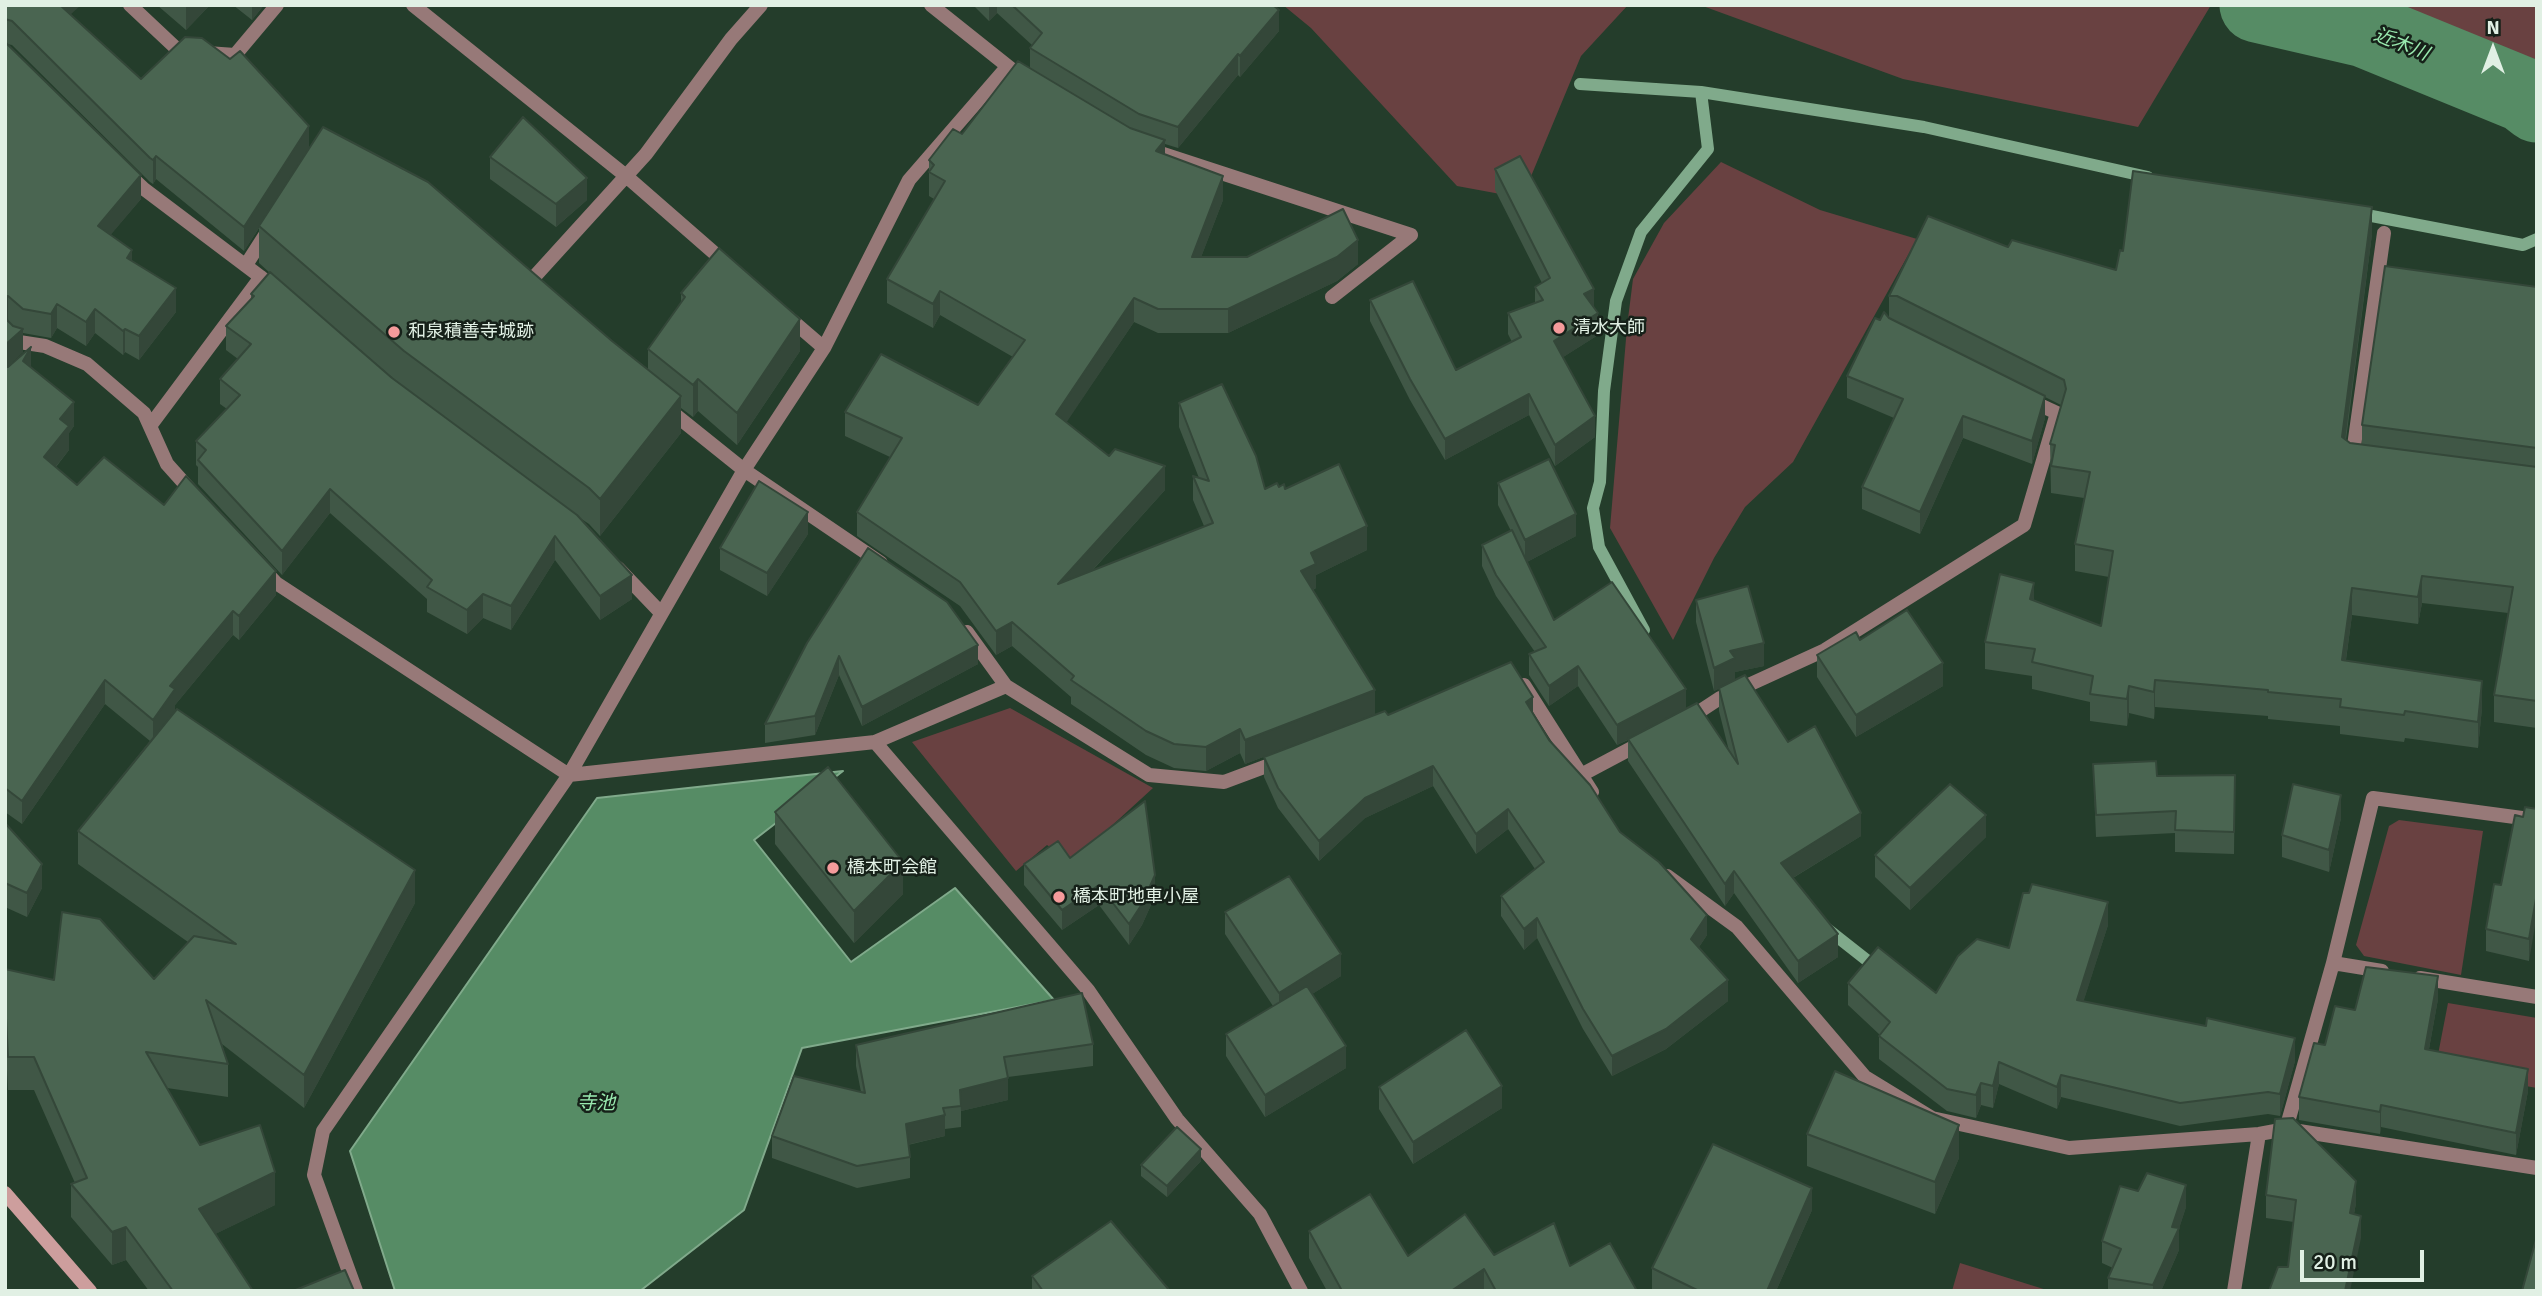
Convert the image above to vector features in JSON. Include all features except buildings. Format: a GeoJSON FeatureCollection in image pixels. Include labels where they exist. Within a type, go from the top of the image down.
{"type":"FeatureCollection","features":[{"type":"Feature","properties":{"kind":"main road"},"geometry":{"type":"LineString","coordinates":[[5,1193],[90,1291]]}},
{"type":"Feature","properties":{"kind":"street"},"geometry":{"type":"LineString","coordinates":[[130,5],[178,51],[235,55],[260,83]]}},
{"type":"Feature","properties":{"kind":"street"},"geometry":{"type":"LineString","coordinates":[[235,55],[277,5]]}},
{"type":"Feature","properties":{"kind":"street"},"geometry":{"type":"LineString","coordinates":[[413,5],[626,176],[741,276]]}},
{"type":"Feature","properties":{"kind":"street"},"geometry":{"type":"LineString","coordinates":[[526,286],[626,176],[731,39],[761,5]]}},
{"type":"Feature","properties":{"kind":"street"},"geometry":{"type":"LineString","coordinates":[[931,5],[1007,67],[1030,81]]}},
{"type":"Feature","properties":{"kind":"street"},"geometry":{"type":"LineString","coordinates":[[356,1291],[314,1175],[323,1131],[569,775],[744,470],[824,348],[909,180],[1007,67]]}},
{"type":"Feature","properties":{"kind":"street"},"geometry":{"type":"LineString","coordinates":[[1148,149],[1411,235],[1332,297]]}},
{"type":"Feature","properties":{"kind":"street"},"geometry":{"type":"LineString","coordinates":[[115,161],[144,189],[292,302]]}},
{"type":"Feature","properties":{"kind":"street"},"geometry":{"type":"LineString","coordinates":[[246,265],[276,219]]}},
{"type":"Feature","properties":{"kind":"street"},"geometry":{"type":"LineString","coordinates":[[2364,462],[2351,460],[2384,233]]}},
{"type":"Feature","properties":{"kind":"street"},"geometry":{"type":"LineString","coordinates":[[150,426],[261,277]]}},
{"type":"Feature","properties":{"kind":"street"},"geometry":{"type":"LineString","coordinates":[[772,303],[824,348]]}},
{"type":"Feature","properties":{"kind":"street"},"geometry":{"type":"LineString","coordinates":[[5,329],[19,342],[40,351],[87,364],[144,413],[167,464],[203,504]]}},
{"type":"Feature","properties":{"kind":"street"},"geometry":{"type":"LineString","coordinates":[[1581,775],[1680,723],[1720,698],[1825,650],[2024,525],[2057,413],[2010,390]]}},
{"type":"Feature","properties":{"kind":"street"},"geometry":{"type":"LineString","coordinates":[[660,403],[744,470],[888,568]]}},
{"type":"Feature","properties":{"kind":"street"},"geometry":{"type":"LineString","coordinates":[[609,559],[661,613]]}},
{"type":"Feature","properties":{"kind":"street"},"geometry":{"type":"LineString","coordinates":[[258,563],[276,583],[569,775],[876,741],[1006,686]]}},
{"type":"Feature","properties":{"kind":"street"},"geometry":{"type":"LineString","coordinates":[[962,624],[1006,686],[1149,775],[1224,782],[1302,753]]}},
{"type":"Feature","properties":{"kind":"street"},"geometry":{"type":"LineString","coordinates":[[1513,668],[1601,806]]}},
{"type":"Feature","properties":{"kind":"street"},"geometry":{"type":"LineString","coordinates":[[876,741],[1088,990],[1177,1119],[1260,1214],[1301,1291]]}},
{"type":"Feature","properties":{"kind":"street"},"geometry":{"type":"LineString","coordinates":[[2286,1129],[2333,963],[2373,798],[2537,820]]}},
{"type":"Feature","properties":{"kind":"street"},"geometry":{"type":"LineString","coordinates":[[1650,863],[1737,928],[1865,1077],[1932,1118],[2069,1148],[2259,1134],[2286,1129],[2537,1168]]}},
{"type":"Feature","properties":{"kind":"street"},"geometry":{"type":"LineString","coordinates":[[2333,963],[2537,997]]}},
{"type":"Feature","properties":{"kind":"street"},"geometry":{"type":"LineString","coordinates":[[2234,1291],[2259,1134]]}},
{"type":"Feature","properties":{"kind":"shaded area"},"geometry":{"type":"Polygon","coordinates":[[[1283,5],[1628,5],[1581,56],[1522,198],[1457,186],[1311,28],[1283,5]]]}},
{"type":"Feature","properties":{"kind":"shaded area"},"geometry":{"type":"Polygon","coordinates":[[[1700,5],[2211,5],[2138,127],[1903,79],[1700,5]]]}},
{"type":"Feature","properties":{"kind":"shaded area"},"geometry":{"type":"Polygon","coordinates":[[[2383,5],[2537,5],[2537,60],[2383,5]]]}},
{"type":"Feature","properties":{"kind":"shaded area"},"geometry":{"type":"Polygon","coordinates":[[[1721,162],[1820,210],[1917,239],[1793,462],[1745,507],[1714,558],[1673,640],[1610,528],[1627,327],[1633,279],[1664,223],[1721,162]]]}},
{"type":"Feature","properties":{"kind":"shaded area"},"geometry":{"type":"Polygon","coordinates":[[[1010,708],[1153,788],[1072,862],[1047,845],[1016,871],[912,742],[1010,708]]]}},
{"type":"Feature","properties":{"kind":"shaded area"},"geometry":{"type":"Polygon","coordinates":[[[2399,820],[2483,831],[2461,975],[2364,956],[2356,945],[2389,826],[2399,820]]]}},
{"type":"Feature","properties":{"kind":"shaded area"},"geometry":{"type":"Polygon","coordinates":[[[2448,1003],[2537,1018],[2537,1088],[2435,1070],[2448,1003]]]}},
{"type":"Feature","properties":{"kind":"shaded area"},"geometry":{"type":"Polygon","coordinates":[[[1960,1263],[2050,1291],[1952,1291],[1960,1263]]]}},
{"type":"Feature","properties":{"kind":"water","name":"寺池"},"geometry":{"type":"Polygon","coordinates":[[[843,771],[754,840],[851,962],[955,888],[1054,1000],[802,1048],[744,1210],[640,1291],[395,1291],[350,1151],[597,798],[843,771]]]}},
{"type":"Feature","properties":{"kind":"waterway","name":"近木川"},"geometry":{"type":"LineString","coordinates":[[2257,5],[2365,30],[2524,95],[2537,105]]}},
{"type":"Feature","properties":{"kind":"waterway"},"geometry":{"type":"LineString","coordinates":[[1580,84],[1701,92],[1924,127],[2148,177]]}},
{"type":"Feature","properties":{"kind":"waterway"},"geometry":{"type":"LineString","coordinates":[[1644,630],[1599,547],[1593,508],[1600,482],[1604,391],[1616,301],[1641,232],[1708,149],[1701,92]]}},
{"type":"Feature","properties":{"kind":"waterway"},"geometry":{"type":"LineString","coordinates":[[2356,213],[2523,245],[2537,239]]}},
{"type":"Feature","properties":{"kind":"waterway"},"geometry":{"type":"LineString","coordinates":[[1826,928],[1873,965]]}},
{"type":"Feature","properties":{"kind":"place","name":"清水大師"},"geometry":{"type":"Point","coordinates":[1559,328]}},
{"type":"Feature","properties":{"kind":"place","name":"和泉積善寺城跡"},"geometry":{"type":"Point","coordinates":[394,332]}},
{"type":"Feature","properties":{"kind":"place","name":"橋本町会館"},"geometry":{"type":"Point","coordinates":[833,868]}},
{"type":"Feature","properties":{"kind":"place","name":"橋本町地車小屋"},"geometry":{"type":"Point","coordinates":[1059,897]}}]}
